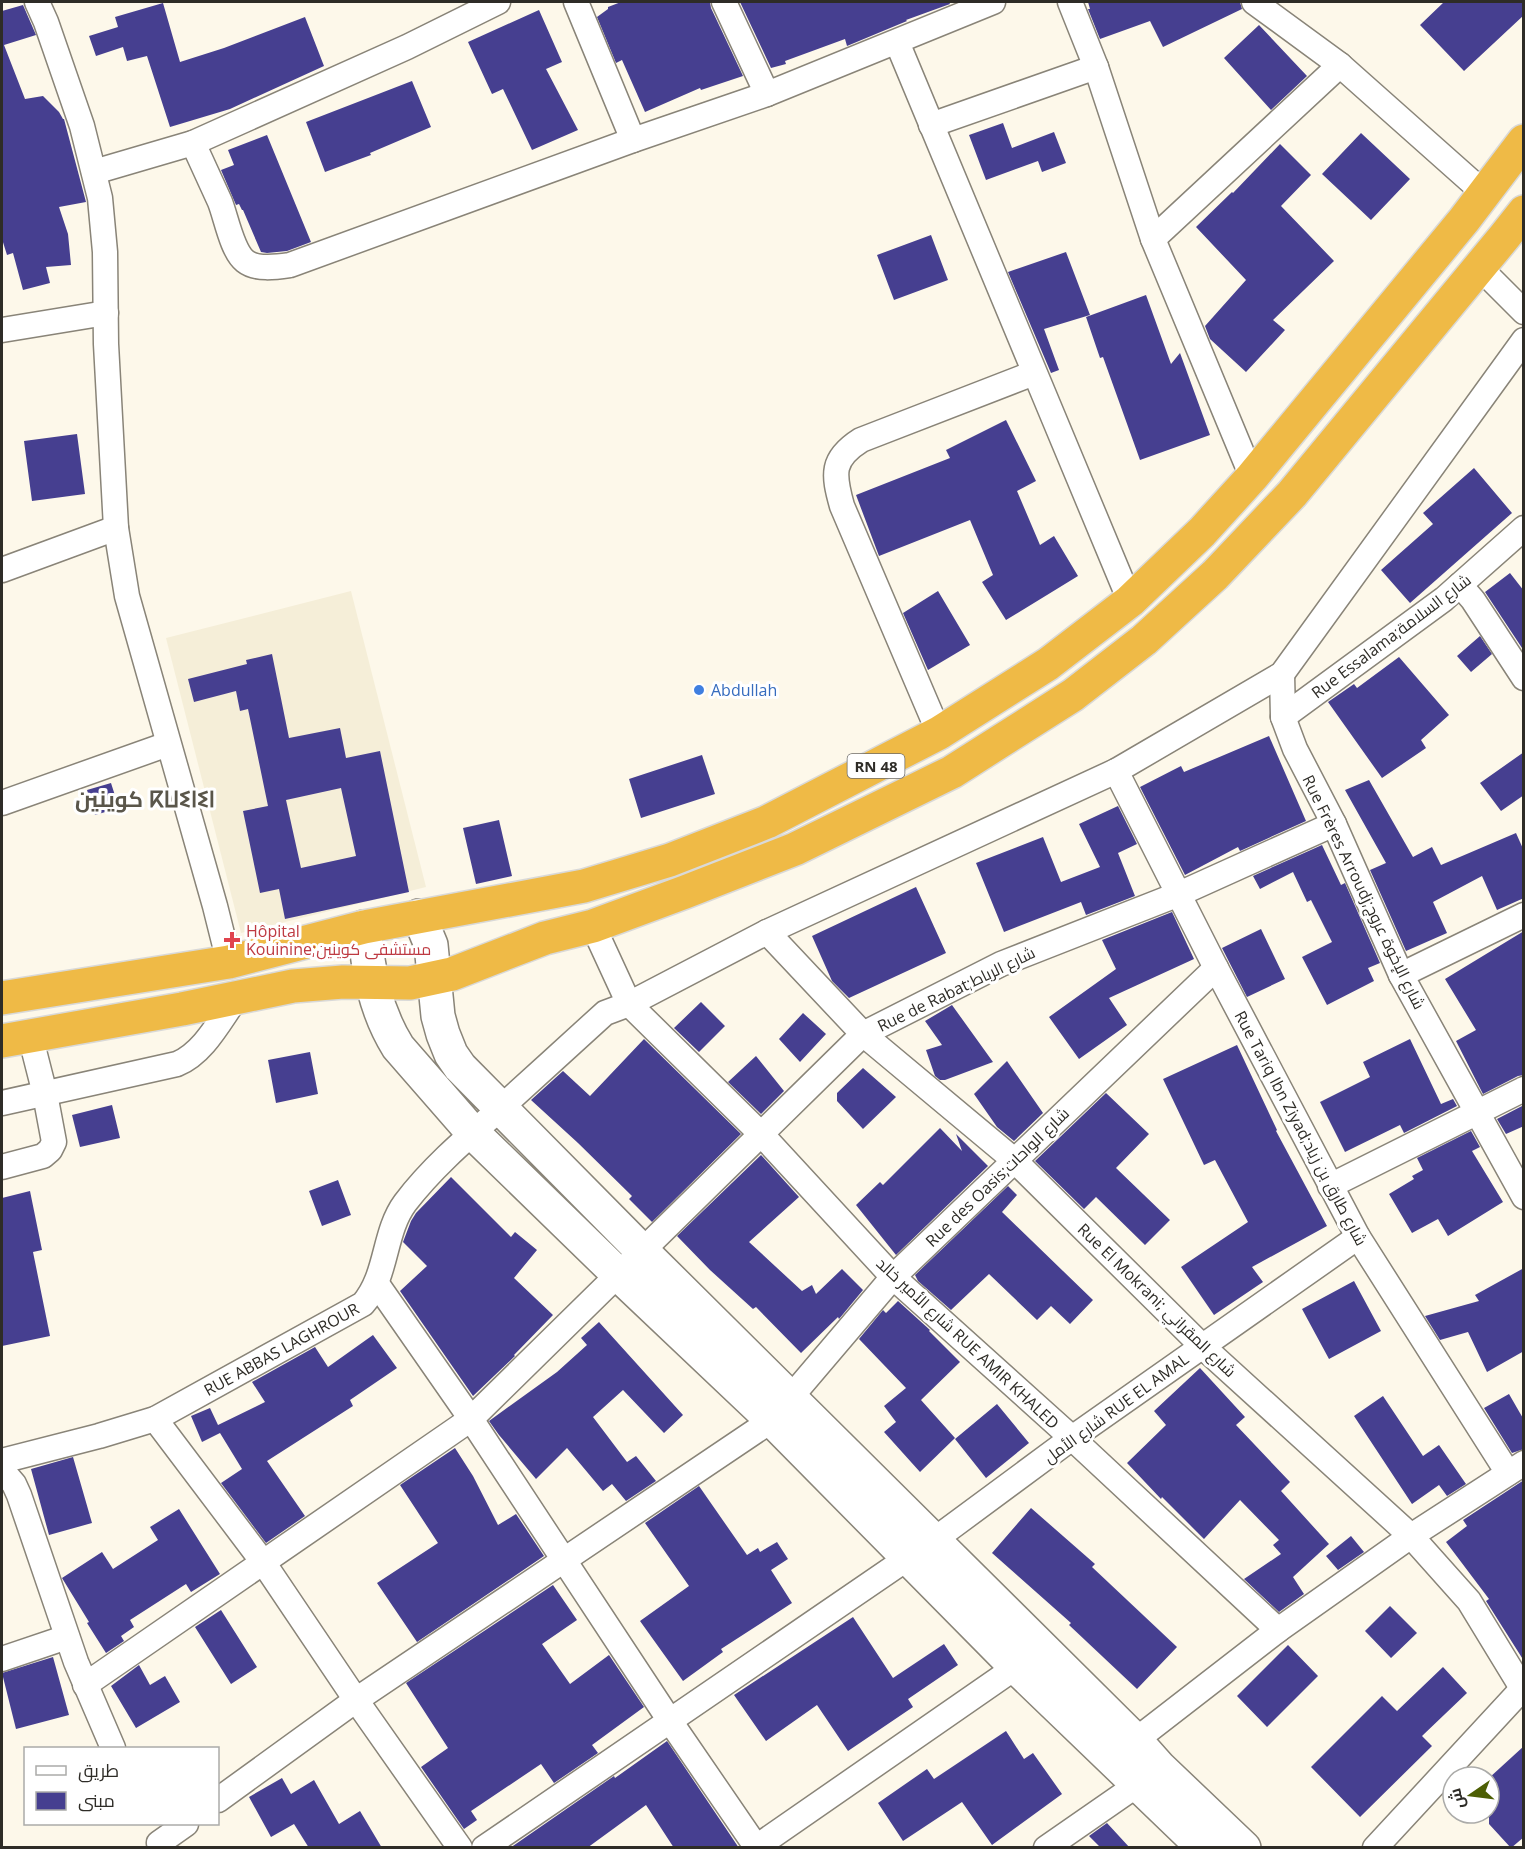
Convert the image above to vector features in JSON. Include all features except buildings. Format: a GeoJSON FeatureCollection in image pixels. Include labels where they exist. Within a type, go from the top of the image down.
{"type":"FeatureCollection","features":[{"type":"Feature","properties":{"kind":"highway","name":"RN 48"},"geometry":{"type":"LineString","coordinates":[[2,998],[229,962],[364,927],[584,886],[670,860],[767,822],[939,733],[1048,664],[1131,601],[1202,532],[1252,477],[1524,141]]}},
{"type":"Feature","properties":{"kind":"highway","name":"RN 48"},"geometry":{"type":"LineString","coordinates":[[16,1038],[182,1009],[293,986],[344,982],[410,983],[435,978],[479,964],[545,938],[593,926],[795,849],[952,771],[1074,695],[1144,640],[1215,575],[1292,494],[1524,212]]}},
{"type":"Feature","properties":{"kind":"main road"},"geometry":{"type":"LineString","coordinates":[[419,916],[431,945],[438,1016],[451,1054],[460,1067],[643,1252],[781,1408],[908,1558],[1016,1667],[1123,1750]]}},
{"type":"Feature","properties":{"kind":"main road"},"geometry":{"type":"LineString","coordinates":[[364,927],[372,983],[380,1012],[389,1032],[398,1047],[473,1133],[619,1275],[781,1408],[934,1540],[1148,1776],[1204,1848]]}},
{"type":"Feature","properties":{"kind":"main road"},"geometry":{"type":"LineString","coordinates":[[1148,1776],[1244,1848]]}},
{"type":"Feature","properties":{"kind":"street"},"geometry":{"type":"LineString","coordinates":[[37,2],[82,126],[100,198],[105,252],[116,528],[127,596],[229,962]]}},
{"type":"Feature","properties":{"kind":"street"},"geometry":{"type":"LineString","coordinates":[[94,172],[193,143],[407,47],[498,2]]}},
{"type":"Feature","properties":{"kind":"street"},"geometry":{"type":"LineString","coordinates":[[576,2],[633,140]]}},
{"type":"Feature","properties":{"kind":"street"},"geometry":{"type":"LineString","coordinates":[[724,2],[767,94]]}},
{"type":"Feature","properties":{"kind":"street"},"geometry":{"type":"LineString","coordinates":[[193,143],[221,204],[237,251],[245,261],[256,266],[290,265],[633,140],[767,94],[993,2]]}},
{"type":"Feature","properties":{"kind":"street"},"geometry":{"type":"LineString","coordinates":[[1070,2],[1096,67],[1153,239],[1252,477]]}},
{"type":"Feature","properties":{"kind":"street"},"geometry":{"type":"LineString","coordinates":[[1254,2],[1340,65],[1484,193]]}},
{"type":"Feature","properties":{"kind":"street"},"geometry":{"type":"LineString","coordinates":[[897,42],[1131,601]]}},
{"type":"Feature","properties":{"kind":"street"},"geometry":{"type":"LineString","coordinates":[[1153,239],[1340,65]]}},
{"type":"Feature","properties":{"kind":"street"},"geometry":{"type":"LineString","coordinates":[[931,124],[1096,67]]}},
{"type":"Feature","properties":{"kind":"street"},"geometry":{"type":"LineString","coordinates":[[1479,267],[1524,312]]}},
{"type":"Feature","properties":{"kind":"street"},"geometry":{"type":"LineString","coordinates":[[2,330],[106,313]]}},
{"type":"Feature","properties":{"kind":"street"},"geometry":{"type":"LineString","coordinates":[[1282,674],[1524,340]]}},
{"type":"Feature","properties":{"kind":"street"},"geometry":{"type":"LineString","coordinates":[[939,733],[842,506],[838,494],[836,469],[839,458],[847,448],[861,440],[1034,373]]}},
{"type":"Feature","properties":{"kind":"street"},"geometry":{"type":"LineString","coordinates":[[2,570],[116,528]]}},
{"type":"Feature","properties":{"kind":"street","name":"Rue Essalama;شارع السلامة"},"geometry":{"type":"LineString","coordinates":[[1283,717],[1444,599],[1524,528]]}},
{"type":"Feature","properties":{"kind":"street"},"geometry":{"type":"LineString","coordinates":[[1460,585],[1473,600],[1524,678]]}},
{"type":"Feature","properties":{"kind":"street","name":"Rue Frères Arroudj;شارع الإخوة عروج"},"geometry":{"type":"LineString","coordinates":[[1282,674],[1283,717],[1295,750],[1334,824],[1401,975],[1524,1197]]}},
{"type":"Feature","properties":{"kind":"street","name":"RUE ABBAS LAGHROUR"},"geometry":{"type":"LineString","coordinates":[[2,1461],[155,1419],[356,1310],[370,1296],[377,1284],[394,1224],[403,1206],[420,1185],[473,1133],[605,1013],[629,1004],[767,932],[1116,771],[1282,674]]}},
{"type":"Feature","properties":{"kind":"street"},"geometry":{"type":"LineString","coordinates":[[2,803],[168,744]]}},
{"type":"Feature","properties":{"kind":"street","name":"Rue Tariq Ibn Ziyad;شارع طارق بن زياد"},"geometry":{"type":"LineString","coordinates":[[1116,771],[1216,968],[1358,1237],[1516,1468]]}},
{"type":"Feature","properties":{"kind":"street","name":"Rue de Rabat;شارع الرباط"},"geometry":{"type":"LineString","coordinates":[[85,1685],[471,1419],[863,1034],[1001,964],[1179,894],[1334,824]]}},
{"type":"Feature","properties":{"kind":"street"},"geometry":{"type":"LineString","coordinates":[[1401,975],[1524,915]]}},
{"type":"Feature","properties":{"kind":"street","name":"شارع الأمير خالد RUE AMIR KHALED"},"geometry":{"type":"LineString","coordinates":[[593,926],[629,1004],[762,1135],[892,1277],[1072,1438],[1278,1630]]}},
{"type":"Feature","properties":{"kind":"street","name":"Rue El Mokrani; شارع المقراني"},"geometry":{"type":"LineString","coordinates":[[767,932],[863,1034],[1014,1160],[1202,1346],[1411,1536],[1469,1601],[1523,1688]]}},
{"type":"Feature","properties":{"kind":"street","name":"Rue des Oasis;شارع الواحات"},"geometry":{"type":"LineString","coordinates":[[219,1799],[356,1700],[781,1408],[892,1277],[1216,968]]}},
{"type":"Feature","properties":{"kind":"street"},"geometry":{"type":"LineString","coordinates":[[2,1103],[187,1060],[200,1049],[237,997]]}},
{"type":"Feature","properties":{"kind":"street"},"geometry":{"type":"LineString","coordinates":[[2,1167],[42,1156],[50,1150],[54,1142],[45,1094],[16,1038]]}},
{"type":"Feature","properties":{"kind":"street"},"geometry":{"type":"LineString","coordinates":[[1330,1186],[1524,1089]]}},
{"type":"Feature","properties":{"kind":"street","name":"شارع الأمل RUE EL AMAL"},"geometry":{"type":"LineString","coordinates":[[484,1848],[934,1540],[1072,1438],[1358,1237]]}},
{"type":"Feature","properties":{"kind":"street"},"geometry":{"type":"LineString","coordinates":[[377,1284],[471,1419],[756,1847],[1016,1667]]}},
{"type":"Feature","properties":{"kind":"street"},"geometry":{"type":"LineString","coordinates":[[155,1419],[263,1562],[460,1848]]}},
{"type":"Feature","properties":{"kind":"street"},"geometry":{"type":"LineString","coordinates":[[1123,1750],[1278,1630],[1411,1536],[1516,1468]]}},
{"type":"Feature","properties":{"kind":"street"},"geometry":{"type":"LineString","coordinates":[[2,1470],[20,1495],[85,1685],[111,1747]]}},
{"type":"Feature","properties":{"kind":"street"},"geometry":{"type":"LineString","coordinates":[[2,1659],[68,1637]]}},
{"type":"Feature","properties":{"kind":"street"},"geometry":{"type":"LineString","coordinates":[[1375,1848],[1523,1688]]}},
{"type":"Feature","properties":{"kind":"street"},"geometry":{"type":"LineString","coordinates":[[1046,1848],[1148,1776]]}},
{"type":"Feature","properties":{"kind":"street"},"geometry":{"type":"LineString","coordinates":[[157,1840],[184,1825]]}},
{"type":"Feature","properties":{"kind":"shaded area"},"geometry":{"type":"Polygon","coordinates":[[[351,591],[426,887],[241,933],[166,638],[351,591]]]}},
{"type":"Feature","properties":{"kind":"place","name":"Abdullah"},"geometry":{"type":"Point","coordinates":[699,690]}},
{"type":"Feature","properties":{"kind":"place","name":"Hôpital Kouinine;مستشفى كوينين"},"geometry":{"type":"Point","coordinates":[232,940]}},
{"type":"Feature","properties":{"kind":"district","name":"كوينين ⴽⵡⵉⵏⵉⵏ"},"geometry":{"type":"Point","coordinates":[145,798]}}]}
